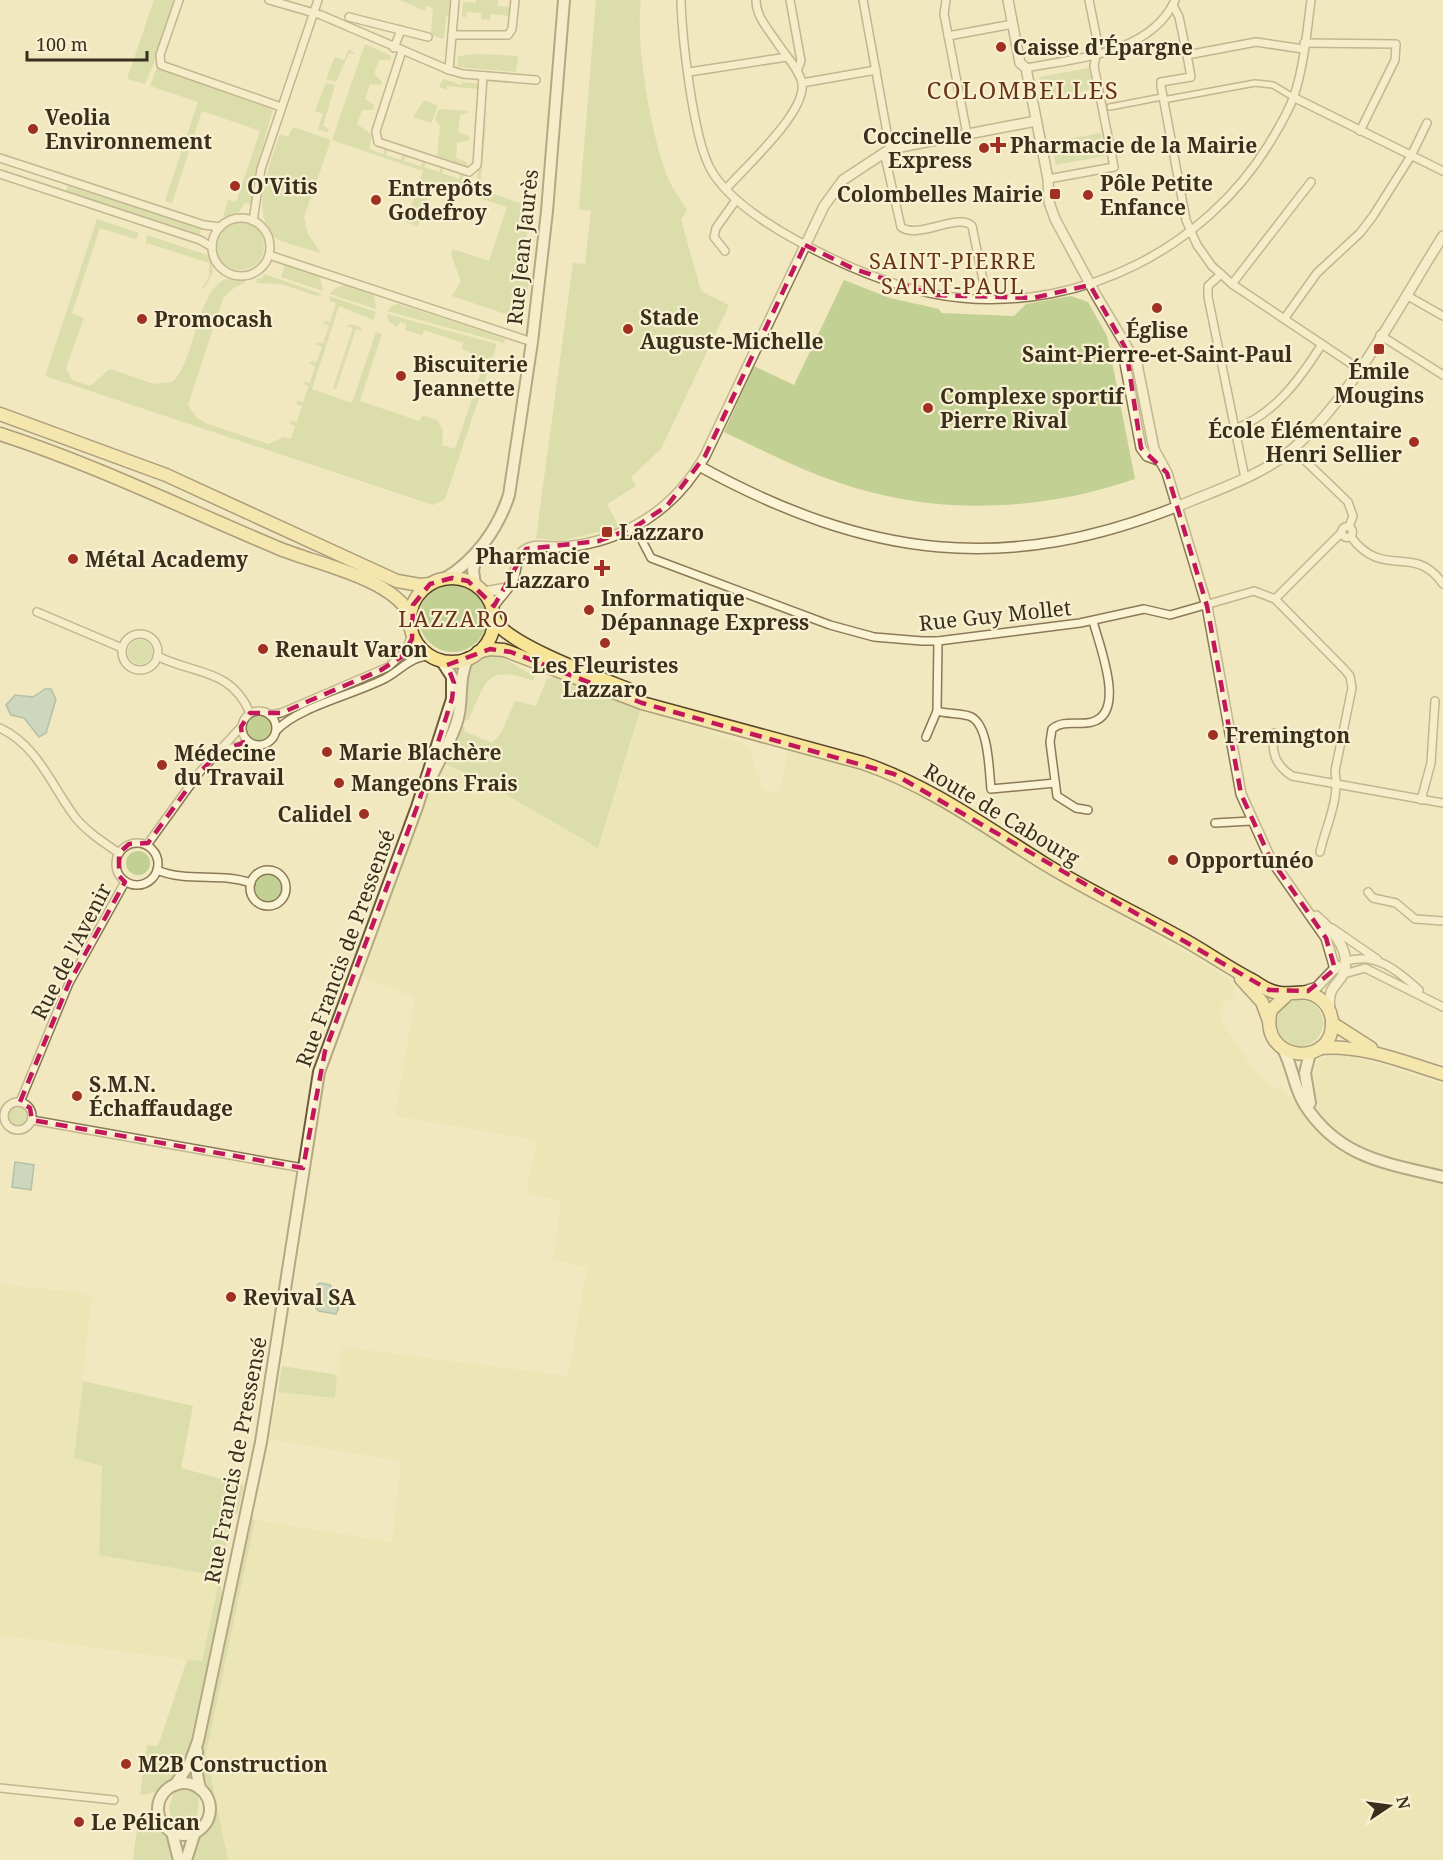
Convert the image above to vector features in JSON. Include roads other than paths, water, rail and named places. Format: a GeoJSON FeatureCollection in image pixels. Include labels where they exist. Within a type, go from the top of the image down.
{"type":"FeatureCollection","features":[{"type":"Feature","properties":{"kind":"main road","name":"Rue Jean Jaurès"},"geometry":{"type":"LineString","coordinates":[[444,579],[479,549],[495,528],[509,495],[532,342],[547,212],[564,0]]}},
{"type":"Feature","properties":{"kind":"main road"},"geometry":{"type":"LineString","coordinates":[[0,414],[166,475],[397,581],[420,585],[444,579],[460,579],[480,589]]}},
{"type":"Feature","properties":{"kind":"main road"},"geometry":{"type":"LineString","coordinates":[[0,434],[141,486],[276,547],[367,581],[397,598],[410,614]]}},
{"type":"Feature","properties":{"kind":"main road"},"geometry":{"type":"LineString","coordinates":[[479,549],[472,570],[501,629],[525,644],[701,719]]}},
{"type":"Feature","properties":{"kind":"main road"},"geometry":{"type":"LineString","coordinates":[[417,807],[453,689],[453,678],[436,658],[422,648],[412,633],[410,614],[417,597],[430,584]]}},
{"type":"Feature","properties":{"kind":"main road"},"geometry":{"type":"LineString","coordinates":[[417,807],[455,729],[463,670],[490,637],[493,614]]}},
{"type":"Feature","properties":{"kind":"main road"},"geometry":{"type":"LineString","coordinates":[[436,658],[459,661],[490,649],[504,650],[642,703],[701,719]]}},
{"type":"Feature","properties":{"kind":"main road","name":"Route de Cabourg"},"geometry":{"type":"LineString","coordinates":[[701,719],[894,774],[972,815],[1048,865],[1185,940],[1233,971]]}},
{"type":"Feature","properties":{"kind":"main road","name":"Rue Francis de Pressensé"},"geometry":{"type":"LineString","coordinates":[[200,1789],[197,1774],[198,1742],[261,1442],[313,1098],[325,1052],[417,807]]}},
{"type":"Feature","properties":{"kind":"main road"},"geometry":{"type":"LineString","coordinates":[[1233,971],[1269,990],[1288,994],[1304,991],[1320,998],[1331,1017],[1362,1044],[1396,1059]]}},
{"type":"Feature","properties":{"kind":"main road"},"geometry":{"type":"LineString","coordinates":[[1233,971],[1261,999],[1270,1022]]}},
{"type":"Feature","properties":{"kind":"main road"},"geometry":{"type":"LineString","coordinates":[[1288,994],[1271,1010],[1272,1036],[1283,1049],[1293,1067],[1304,1104],[1315,1118],[1340,1144],[1362,1156],[1443,1177]]}},
{"type":"Feature","properties":{"kind":"main road"},"geometry":{"type":"LineString","coordinates":[[1315,1118],[1305,1084],[1306,1066],[1315,1050],[1328,1039],[1331,1017]]}},
{"type":"Feature","properties":{"kind":"main road"},"geometry":{"type":"LineString","coordinates":[[1283,1049],[1298,1055],[1339,1046],[1396,1059],[1443,1074]]}},
{"type":"Feature","properties":{"kind":"main road","name":"Rue Francis de Pressensé"},"geometry":{"type":"LineString","coordinates":[[175,1785],[185,1772],[198,1742]]}},
{"type":"Feature","properties":{"kind":"main road"},"geometry":{"type":"LineString","coordinates":[[188,1783],[200,1789],[207,1799],[209,1815],[206,1823],[195,1832],[184,1836],[172,1832],[162,1824],[157,1807],[164,1791],[175,1785],[188,1783]]}},
{"type":"Feature","properties":{"kind":"main road"},"geometry":{"type":"LineString","coordinates":[[172,1832],[179,1860]]}},
{"type":"Feature","properties":{"kind":"main road"},"geometry":{"type":"LineString","coordinates":[[186,1860],[195,1832]]}},
{"type":"Feature","properties":{"kind":"street"},"geometry":{"type":"LineString","coordinates":[[179,0],[160,55],[160,63],[281,107]]}},
{"type":"Feature","properties":{"kind":"street"},"geometry":{"type":"LineString","coordinates":[[269,0],[314,13],[448,70],[483,76],[536,80]]}},
{"type":"Feature","properties":{"kind":"street"},"geometry":{"type":"LineString","coordinates":[[253,221],[261,169],[318,0]]}},
{"type":"Feature","properties":{"kind":"street"},"geometry":{"type":"LineString","coordinates":[[448,70],[455,0]]}},
{"type":"Feature","properties":{"kind":"street"},"geometry":{"type":"LineString","coordinates":[[452,35],[508,34],[512,29],[515,0]]}},
{"type":"Feature","properties":{"kind":"street"},"geometry":{"type":"LineString","coordinates":[[681,0],[689,72],[704,155],[711,170],[736,200],[805,245],[854,269],[934,294],[987,299],[1033,297],[1090,285],[1136,265],[1190,233],[1224,203],[1254,169],[1293,98],[1311,0]]}},
{"type":"Feature","properties":{"kind":"street"},"geometry":{"type":"LineString","coordinates":[[726,189],[792,115],[801,92],[802,83],[797,72],[758,14],[756,0]]}},
{"type":"Feature","properties":{"kind":"street"},"geometry":{"type":"LineString","coordinates":[[790,0],[801,61],[797,72]]}},
{"type":"Feature","properties":{"kind":"street"},"geometry":{"type":"LineString","coordinates":[[863,0],[876,70],[887,163],[898,222],[905,230],[964,222],[972,226],[987,299]]}},
{"type":"Feature","properties":{"kind":"street"},"geometry":{"type":"LineString","coordinates":[[946,0],[944,14],[967,134]]}},
{"type":"Feature","properties":{"kind":"street"},"geometry":{"type":"LineString","coordinates":[[1008,0],[1020,63],[1026,68],[1048,179],[1047,191],[1056,219],[1126,349],[1124,358],[1141,448],[1147,456],[1158,460],[1167,473],[1178,507],[1207,606],[1241,794],[1251,821],[1270,858],[1307,909],[1330,946],[1335,969]]}},
{"type":"Feature","properties":{"kind":"street"},"geometry":{"type":"LineString","coordinates":[[1048,179],[1114,167],[1094,66],[1098,45],[1089,0]]}},
{"type":"Feature","properties":{"kind":"street"},"geometry":{"type":"LineString","coordinates":[[1026,68],[1127,45],[1149,32],[1174,3],[1191,77],[1161,82],[1190,233],[1221,274],[1232,284],[1359,369]]}},
{"type":"Feature","properties":{"kind":"street"},"geometry":{"type":"LineString","coordinates":[[349,18],[428,37]]}},
{"type":"Feature","properties":{"kind":"street"},"geometry":{"type":"LineString","coordinates":[[365,35],[370,22]]}},
{"type":"Feature","properties":{"kind":"street"},"geometry":{"type":"LineString","coordinates":[[948,36],[1013,24]]}},
{"type":"Feature","properties":{"kind":"street"},"geometry":{"type":"LineString","coordinates":[[394,48],[401,30]]}},
{"type":"Feature","properties":{"kind":"street"},"geometry":{"type":"LineString","coordinates":[[1187,55],[1256,42],[1304,46],[1396,44],[1395,60],[1360,131]]}},
{"type":"Feature","properties":{"kind":"street"},"geometry":{"type":"LineString","coordinates":[[402,51],[376,131],[378,142],[469,172],[477,165],[483,76]]}},
{"type":"Feature","properties":{"kind":"street"},"geometry":{"type":"LineString","coordinates":[[689,72],[787,57]]}},
{"type":"Feature","properties":{"kind":"street"},"geometry":{"type":"LineString","coordinates":[[802,83],[876,70]]}},
{"type":"Feature","properties":{"kind":"street"},"geometry":{"type":"LineString","coordinates":[[1110,107],[1162,96],[1255,83],[1273,85],[1293,98],[1443,171]]}},
{"type":"Feature","properties":{"kind":"street"},"geometry":{"type":"LineString","coordinates":[[493,614],[513,578],[517,559],[526,549],[599,541],[635,527],[667,506],[699,466],[824,206],[843,180],[887,150],[1036,121]]}},
{"type":"Feature","properties":{"kind":"street"},"geometry":{"type":"LineString","coordinates":[[1284,319],[1317,273],[1360,233],[1411,156],[1427,123]]}},
{"type":"Feature","properties":{"kind":"street"},"geometry":{"type":"LineString","coordinates":[[0,158],[204,225],[220,227],[236,218],[253,221],[265,231],[270,244],[269,255],[258,271],[241,276],[232,275],[217,264],[212,247],[220,227]]}},
{"type":"Feature","properties":{"kind":"street"},"geometry":{"type":"LineString","coordinates":[[0,174],[200,240],[212,247]]}},
{"type":"Feature","properties":{"kind":"street"},"geometry":{"type":"LineString","coordinates":[[1232,284],[1311,182]]}},
{"type":"Feature","properties":{"kind":"street"},"geometry":{"type":"LineString","coordinates":[[725,251],[714,237],[716,228],[736,200]]}},
{"type":"Feature","properties":{"kind":"street"},"geometry":{"type":"LineString","coordinates":[[699,466],[788,509],[834,526],[880,539],[927,546],[974,549],[1051,543],[1129,526],[1245,478],[1293,448],[1337,402],[1443,236]]}},
{"type":"Feature","properties":{"kind":"street"},"geometry":{"type":"LineString","coordinates":[[269,255],[532,342]]}},
{"type":"Feature","properties":{"kind":"street"},"geometry":{"type":"LineString","coordinates":[[1221,274],[1208,286],[1208,297],[1245,478]]}},
{"type":"Feature","properties":{"kind":"street"},"geometry":{"type":"LineString","coordinates":[[1406,295],[1443,316]]}},
{"type":"Feature","properties":{"kind":"street"},"geometry":{"type":"LineString","coordinates":[[1380,335],[1443,375]]}},
{"type":"Feature","properties":{"kind":"street"},"geometry":{"type":"LineString","coordinates":[[1234,429],[1256,420],[1279,400],[1299,379],[1322,344]]}},
{"type":"Feature","properties":{"kind":"street"},"geometry":{"type":"LineString","coordinates":[[1293,448],[1348,502],[1353,516],[1349,527]]}},
{"type":"Feature","properties":{"kind":"street","name":"Rue Guy Mollet"},"geometry":{"type":"LineString","coordinates":[[635,527],[651,558],[830,625],[874,637],[938,641],[1093,621],[1144,609],[1170,615],[1254,591],[1275,599]]}},
{"type":"Feature","properties":{"kind":"street"},"geometry":{"type":"LineString","coordinates":[[1320,852],[1330,826],[1337,784],[1335,771],[1352,688],[1350,676],[1275,599],[1342,532],[1344,527],[1349,527]]}},
{"type":"Feature","properties":{"kind":"street"},"geometry":{"type":"LineString","coordinates":[[1349,527],[1353,532],[1351,537]]}},
{"type":"Feature","properties":{"kind":"street"},"geometry":{"type":"LineString","coordinates":[[1342,532],[1374,558],[1423,564],[1434,571],[1443,584]]}},
{"type":"Feature","properties":{"kind":"street"},"geometry":{"type":"LineString","coordinates":[[480,589],[507,588]]}},
{"type":"Feature","properties":{"kind":"street"},"geometry":{"type":"LineString","coordinates":[[37,612],[122,648]]}},
{"type":"Feature","properties":{"kind":"street"},"geometry":{"type":"LineString","coordinates":[[1088,810],[1076,808],[1057,796],[1050,742],[1052,729],[1059,723],[1092,723],[1104,717],[1111,702],[1093,621]]}},
{"type":"Feature","properties":{"kind":"street"},"geometry":{"type":"LineString","coordinates":[[270,715],[281,713],[388,667],[406,651],[412,633]]}},
{"type":"Feature","properties":{"kind":"street"},"geometry":{"type":"LineString","coordinates":[[146,636],[154,642],[157,656],[150,666],[135,669],[123,658],[122,648],[129,638],[146,636]]}},
{"type":"Feature","properties":{"kind":"street"},"geometry":{"type":"LineString","coordinates":[[926,737],[937,711],[938,641]]}},
{"type":"Feature","properties":{"kind":"street"},"geometry":{"type":"LineString","coordinates":[[157,656],[224,680],[242,695],[250,713]]}},
{"type":"Feature","properties":{"kind":"street"},"geometry":{"type":"LineString","coordinates":[[221,751],[251,744],[266,744],[276,731],[294,717],[386,678],[413,658],[436,658]]}},
{"type":"Feature","properties":{"kind":"street"},"geometry":{"type":"LineString","coordinates":[[1421,800],[1431,763],[1435,701]]}},
{"type":"Feature","properties":{"kind":"street"},"geometry":{"type":"LineString","coordinates":[[147,845],[199,773],[221,751],[250,713],[264,711],[270,715],[275,722],[276,731]]}},
{"type":"Feature","properties":{"kind":"street"},"geometry":{"type":"LineString","coordinates":[[937,711],[970,716],[978,722],[984,737],[991,789],[1055,783]]}},
{"type":"Feature","properties":{"kind":"street"},"geometry":{"type":"LineString","coordinates":[[241,727],[245,740],[251,744]]}},
{"type":"Feature","properties":{"kind":"street"},"geometry":{"type":"LineString","coordinates":[[0,728],[13,734],[30,750],[77,819],[93,835],[119,853]]}},
{"type":"Feature","properties":{"kind":"street"},"geometry":{"type":"LineString","coordinates":[[1274,733],[1272,747],[1281,769],[1292,776],[1443,803]]}},
{"type":"Feature","properties":{"kind":"street"},"geometry":{"type":"LineString","coordinates":[[1218,826],[1251,821]]}},
{"type":"Feature","properties":{"kind":"street"},"geometry":{"type":"LineString","coordinates":[[129,844],[147,845],[157,856],[157,870],[151,881],[143,885],[124,882],[116,868],[119,853],[129,844]]}},
{"type":"Feature","properties":{"kind":"street"},"geometry":{"type":"LineString","coordinates":[[157,870],[178,877],[232,878],[251,883]]}},
{"type":"Feature","properties":{"kind":"street"},"geometry":{"type":"LineString","coordinates":[[261,872],[277,872],[285,880],[285,896],[277,904],[265,906],[252,895],[251,883],[261,872]]}},
{"type":"Feature","properties":{"kind":"street","name":"Rue de l'Avenir"},"geometry":{"type":"LineString","coordinates":[[20,1102],[69,983],[124,882]]}},
{"type":"Feature","properties":{"kind":"street"},"geometry":{"type":"LineString","coordinates":[[1368,892],[1373,898],[1396,903],[1415,919],[1443,921]]}},
{"type":"Feature","properties":{"kind":"street"},"geometry":{"type":"LineString","coordinates":[[1307,909],[1404,977],[1425,996]]}},
{"type":"Feature","properties":{"kind":"street"},"geometry":{"type":"LineString","coordinates":[[1324,923],[1339,941],[1344,974]]}},
{"type":"Feature","properties":{"kind":"street"},"geometry":{"type":"LineString","coordinates":[[1304,991],[1317,987],[1344,962],[1357,958],[1379,960]]}},
{"type":"Feature","properties":{"kind":"street"},"geometry":{"type":"LineString","coordinates":[[1331,1017],[1329,997],[1335,982],[1344,974],[1365,968],[1443,1007]]}},
{"type":"Feature","properties":{"kind":"street"},"geometry":{"type":"LineString","coordinates":[[20,1102],[30,1108],[32,1120],[24,1129],[12,1129],[4,1119],[3,1107],[20,1102]]}},
{"type":"Feature","properties":{"kind":"street"},"geometry":{"type":"LineString","coordinates":[[32,1120],[303,1168]]}},
{"type":"Feature","properties":{"kind":"street"},"geometry":{"type":"LineString","coordinates":[[0,1788],[114,1800]]}},
{"type":"Feature","properties":{"kind":"water"},"geometry":{"type":"Polygon","coordinates":[[[45,689],[51,689],[56,699],[46,733],[39,737],[24,718],[11,715],[6,705],[15,695],[33,697],[45,689]]]}},
{"type":"Feature","properties":{"kind":"water"},"geometry":{"type":"Polygon","coordinates":[[[15,1162],[34,1165],[31,1190],[12,1187],[15,1162]]]}},
{"type":"Feature","properties":{"kind":"water"},"geometry":{"type":"Polygon","coordinates":[[[320,1283],[330,1285],[340,1305],[336,1314],[319,1311],[316,1308],[317,1285],[320,1283]]]}},
{"type":"Feature","properties":{"kind":"place","name":"Caisse d'Épargne"},"geometry":{"type":"Point","coordinates":[1001,47]}},
{"type":"Feature","properties":{"kind":"place","name":"Veolia Environnement"},"geometry":{"type":"Point","coordinates":[33,129]}},
{"type":"Feature","properties":{"kind":"place","name":"Pharmacie de la Mairie"},"geometry":{"type":"Point","coordinates":[998,145]}},
{"type":"Feature","properties":{"kind":"place","name":"Coccinelle Express"},"geometry":{"type":"Point","coordinates":[984,148]}},
{"type":"Feature","properties":{"kind":"place","name":"O'Vitis"},"geometry":{"type":"Point","coordinates":[235,186]}},
{"type":"Feature","properties":{"kind":"place","name":"Colombelles Mairie"},"geometry":{"type":"Point","coordinates":[1055,194]}},
{"type":"Feature","properties":{"kind":"place","name":"Pôle Petite Enfance"},"geometry":{"type":"Point","coordinates":[1088,195]}},
{"type":"Feature","properties":{"kind":"place","name":"Entrepôts Godefroy"},"geometry":{"type":"Point","coordinates":[376,200]}},
{"type":"Feature","properties":{"kind":"place","name":"Église Saint-Pierre-et-Saint-Paul"},"geometry":{"type":"Point","coordinates":[1157,308]}},
{"type":"Feature","properties":{"kind":"place","name":"Promocash"},"geometry":{"type":"Point","coordinates":[142,319]}},
{"type":"Feature","properties":{"kind":"place","name":"Stade Auguste-Michelle"},"geometry":{"type":"Point","coordinates":[628,329]}},
{"type":"Feature","properties":{"kind":"place","name":"Émile Mougins"},"geometry":{"type":"Point","coordinates":[1379,349]}},
{"type":"Feature","properties":{"kind":"place","name":"Biscuiterie Jeannette"},"geometry":{"type":"Point","coordinates":[401,376]}},
{"type":"Feature","properties":{"kind":"place","name":"Complexe sportif Pierre Rival"},"geometry":{"type":"Point","coordinates":[928,408]}},
{"type":"Feature","properties":{"kind":"place","name":"École Élémentaire Henri Sellier"},"geometry":{"type":"Point","coordinates":[1414,442]}},
{"type":"Feature","properties":{"kind":"place","name":"Lazzaro"},"geometry":{"type":"Point","coordinates":[607,532]}},
{"type":"Feature","properties":{"kind":"place","name":"Métal Academy"},"geometry":{"type":"Point","coordinates":[73,559]}},
{"type":"Feature","properties":{"kind":"place","name":"Pharmacie Lazzaro"},"geometry":{"type":"Point","coordinates":[602,568]}},
{"type":"Feature","properties":{"kind":"place","name":"Informatique Dépannage Express"},"geometry":{"type":"Point","coordinates":[589,610]}},
{"type":"Feature","properties":{"kind":"place","name":"Les Fleuristes Lazzaro"},"geometry":{"type":"Point","coordinates":[605,643]}},
{"type":"Feature","properties":{"kind":"place","name":"Renault Varon"},"geometry":{"type":"Point","coordinates":[263,649]}},
{"type":"Feature","properties":{"kind":"place","name":"Fremington"},"geometry":{"type":"Point","coordinates":[1213,735]}},
{"type":"Feature","properties":{"kind":"place","name":"Marie Blachère"},"geometry":{"type":"Point","coordinates":[327,752]}},
{"type":"Feature","properties":{"kind":"place","name":"Médecine du Travail"},"geometry":{"type":"Point","coordinates":[162,765]}},
{"type":"Feature","properties":{"kind":"place","name":"Mangeons Frais"},"geometry":{"type":"Point","coordinates":[339,783]}},
{"type":"Feature","properties":{"kind":"place","name":"Calidel"},"geometry":{"type":"Point","coordinates":[364,814]}},
{"type":"Feature","properties":{"kind":"place","name":"Opportunéo"},"geometry":{"type":"Point","coordinates":[1173,860]}},
{"type":"Feature","properties":{"kind":"place","name":"S.M.N. Échaffaudage"},"geometry":{"type":"Point","coordinates":[77,1096]}},
{"type":"Feature","properties":{"kind":"place","name":"Revival SA"},"geometry":{"type":"Point","coordinates":[231,1297]}},
{"type":"Feature","properties":{"kind":"place","name":"M2B Construction"},"geometry":{"type":"Point","coordinates":[126,1764]}},
{"type":"Feature","properties":{"kind":"place","name":"Le Pélican"},"geometry":{"type":"Point","coordinates":[79,1822]}},
{"type":"Feature","properties":{"kind":"district","name":"COLOMBELLES"},"geometry":{"type":"Point","coordinates":[1023,89]}},
{"type":"Feature","properties":{"kind":"district","name":"SAINT-PIERRE SAINT-PAUL"},"geometry":{"type":"Point","coordinates":[953,272]}},
{"type":"Feature","properties":{"kind":"district","name":"LAZZARO"},"geometry":{"type":"Point","coordinates":[454,618]}}]}
